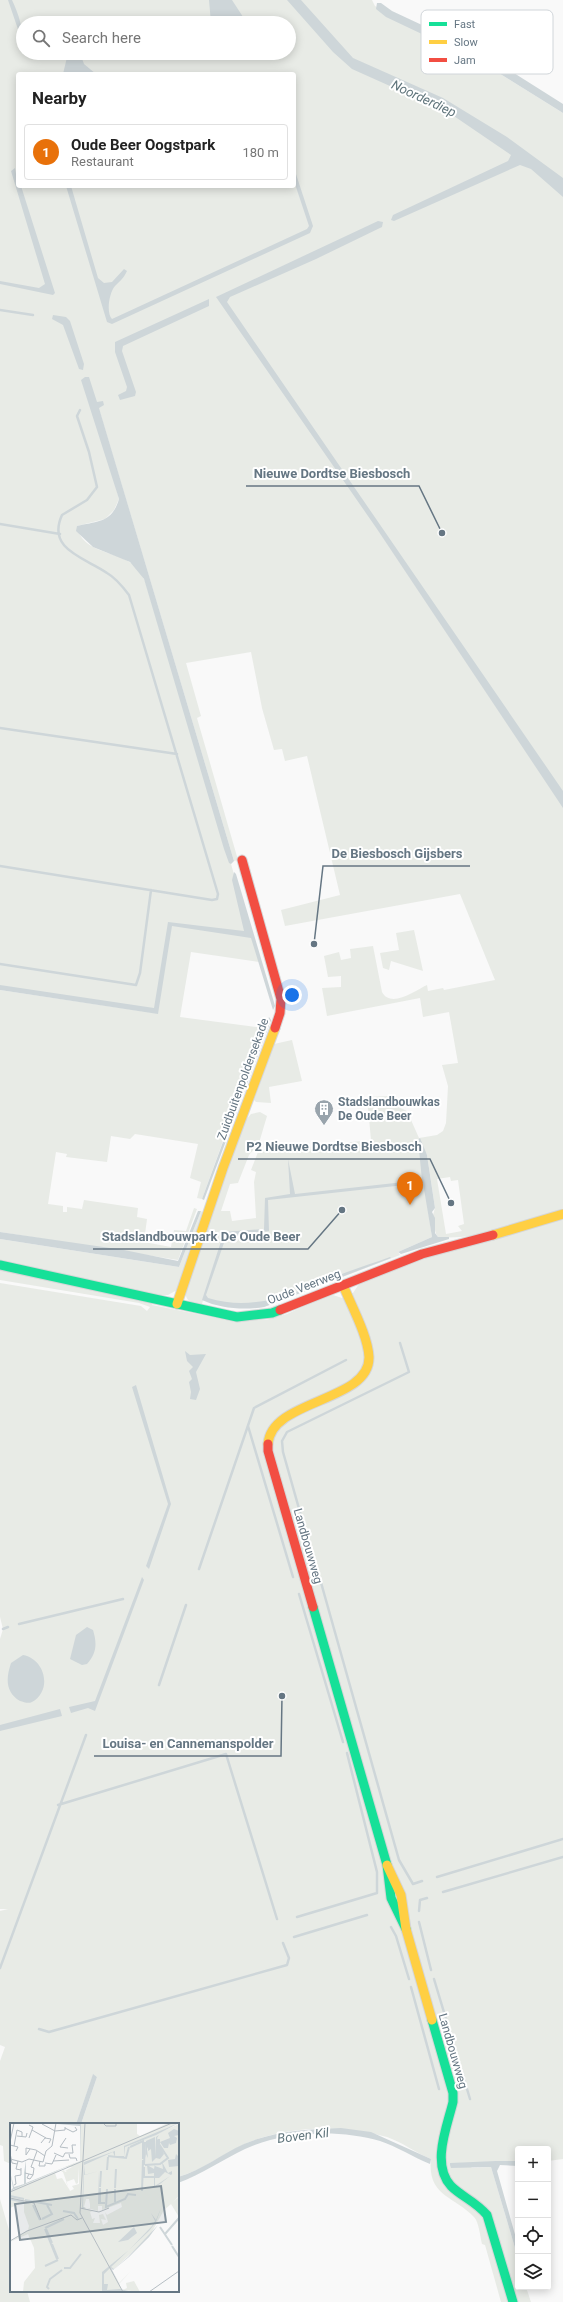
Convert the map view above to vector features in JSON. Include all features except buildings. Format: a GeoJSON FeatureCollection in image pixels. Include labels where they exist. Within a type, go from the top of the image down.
{"type":"FeatureCollection","features":[{"type":"Feature","properties":{"kind":"street","name":"Zuidbuitenpoldersekade"},"geometry":{"type":"LineString","coordinates":[[177,1304],[223,1168],[265,1057],[281,1009],[281,999],[242,860]]}},
{"type":"Feature","properties":{"kind":"street","name":"Oude Veerweg"},"geometry":{"type":"LineString","coordinates":[[0,1265],[227,1315],[260,1316],[287,1309],[422,1254],[529,1226],[563,1214]]}},
{"type":"Feature","properties":{"kind":"street","name":"Landbouwweg"},"geometry":{"type":"LineString","coordinates":[[343,1285],[368,1348],[369,1361],[366,1371],[359,1380],[349,1386],[278,1422],[270,1432],[268,1446],[387,1865],[395,1876],[403,1902],[406,1915],[406,1929],[453,2093],[453,2102],[441,2156],[442,2172],[451,2186],[478,2204],[487,2215],[513,2302]]}},
{"type":"Feature","properties":{"kind":"shaded area"},"geometry":{"type":"Polygon","coordinates":[[[0,0],[372,0],[375,6],[421,30],[421,74],[500,74],[563,113],[563,1208],[534,1219],[484,1233],[468,1236],[438,1237],[436,1234],[433,1215],[435,1208],[427,1155],[418,1140],[432,1237],[398,1252],[400,1255],[264,1307],[233,1307],[203,1300],[201,1307],[192,1304],[188,1300],[185,1291],[245,1121],[251,1114],[260,1112],[267,1116],[259,1143],[249,1155],[238,1183],[230,1184],[221,1211],[230,1211],[232,1221],[256,1218],[254,1182],[256,1172],[251,1170],[258,1152],[371,1140],[367,1097],[390,1096],[398,1107],[407,1111],[419,1138],[437,1135],[443,1131],[446,1123],[448,1086],[442,1065],[458,1063],[449,1012],[423,1017],[420,998],[327,1016],[322,988],[341,987],[341,976],[328,977],[324,956],[339,952],[341,960],[351,958],[350,949],[373,946],[382,992],[386,997],[391,999],[404,997],[427,985],[428,991],[443,988],[444,990],[495,980],[460,894],[285,926],[281,910],[340,895],[307,756],[285,761],[282,749],[274,750],[262,708],[251,652],[186,663],[201,716],[197,718],[238,860],[234,861],[99,409],[107,455],[119,499],[114,510],[105,519],[77,526],[80,535],[91,546],[131,563],[141,573],[145,581],[231,864],[259,962],[191,952],[180,1017],[264,1028],[202,1199],[197,1198],[201,1182],[190,1178],[198,1144],[135,1134],[130,1139],[111,1136],[107,1162],[66,1157],[67,1154],[56,1152],[48,1204],[63,1206],[63,1212],[67,1212],[67,1207],[82,1209],[84,1200],[138,1208],[137,1217],[147,1219],[144,1242],[171,1247],[174,1230],[186,1231],[194,1208],[197,1209],[178,1260],[0,1232],[0,990],[154,1013],[0,988],[0,0]],[[450,1177],[437,1179],[446,1234],[462,1231],[458,1226],[464,1224],[458,1180],[451,1181],[450,1177]]]}},
{"type":"Feature","properties":{"kind":"shaded area"},"geometry":{"type":"Polygon","coordinates":[[[414,930],[423,971],[391,961],[389,970],[383,968],[380,953],[399,950],[396,933],[414,930]]]}},
{"type":"Feature","properties":{"kind":"shaded area"},"geometry":{"type":"Polygon","coordinates":[[[292,1040],[302,1081],[269,1087],[271,1103],[256,1102],[254,1100],[274,1044],[292,1040]]]}},
{"type":"Feature","properties":{"kind":"shaded area"},"geometry":{"type":"Polygon","coordinates":[[[201,1211],[203,1213],[177,1290],[168,1295],[152,1295],[0,1261],[0,1239],[179,1267],[201,1211]]]}},
{"type":"Feature","properties":{"kind":"shaded area"},"geometry":{"type":"Polygon","coordinates":[[[563,1218],[563,2159],[551,2161],[551,2146],[515,2146],[515,2161],[475,2163],[471,2168],[491,2167],[515,2248],[515,2290],[527,2290],[531,2302],[517,2302],[493,2218],[437,2166],[481,2213],[509,2302],[501,2302],[485,2245],[482,2244],[476,2219],[438,2188],[433,2181],[431,2159],[387,2137],[352,2130],[333,2129],[295,2130],[277,2133],[259,2138],[243,2145],[179,2177],[179,2123],[81,2123],[97,2077],[93,2075],[76,2123],[10,2123],[10,2164],[4,2161],[3,2146],[0,2145],[0,2061],[5,2047],[0,2045],[0,1911],[8,1909],[0,1909],[0,1639],[3,1629],[0,1617],[0,1283],[141,1306],[147,1311],[150,1307],[139,1303],[0,1280],[0,1270],[153,1303],[152,1305],[227,1320],[266,1320],[287,1314],[324,1297],[333,1295],[342,1298],[353,1293],[359,1284],[420,1258],[563,1218]]]}},
{"type":"Feature","properties":{"kind":"shaded area"},"geometry":{"type":"Polygon","coordinates":[[[0,2199],[10,2234],[10,2292],[27,2292],[30,2302],[0,2302],[0,2199]]]}},
{"type":"Feature","properties":{"kind":"water"},"geometry":{"type":"Polygon","coordinates":[[[8,0],[12,0],[19,16],[16,16],[16,23],[8,0]]]}},
{"type":"Feature","properties":{"kind":"water"},"geometry":{"type":"Polygon","coordinates":[[[209,0],[232,0],[242,16],[210,16],[209,0]]]}},
{"type":"Feature","properties":{"kind":"water","name":"Noorderdiep"},"geometry":{"type":"Polygon","coordinates":[[[287,0],[301,0],[353,58],[443,98],[507,137],[563,178],[563,197],[531,169],[520,165],[394,221],[391,220],[393,215],[508,161],[511,155],[448,112],[352,69],[333,52],[287,0]]]}},
{"type":"Feature","properties":{"kind":"water"},"geometry":{"type":"Polygon","coordinates":[[[377,3],[381,3],[392,11],[421,25],[421,34],[386,17],[376,9],[377,3]]]}},
{"type":"Feature","properties":{"kind":"water"},"geometry":{"type":"Polygon","coordinates":[[[66,60],[83,60],[84,64],[94,72],[63,72],[66,60]]]}},
{"type":"Feature","properties":{"kind":"water"},"geometry":{"type":"Polygon","coordinates":[[[500,74],[516,74],[563,104],[563,113],[500,74]]]}},
{"type":"Feature","properties":{"kind":"water"},"geometry":{"type":"Polygon","coordinates":[[[15,168],[16,188],[11,171],[15,168]]]}},
{"type":"Feature","properties":{"kind":"water"},"geometry":{"type":"Polygon","coordinates":[[[296,174],[313,226],[310,233],[112,324],[107,322],[67,188],[72,188],[98,278],[104,283],[112,282],[124,269],[127,271],[111,293],[109,312],[112,319],[307,229],[309,226],[296,187],[296,174]]]}},
{"type":"Feature","properties":{"kind":"water"},"geometry":{"type":"Polygon","coordinates":[[[16,188],[22,188],[55,293],[53,295],[0,284],[0,281],[39,288],[45,284],[16,188]]]}},
{"type":"Feature","properties":{"kind":"water"},"geometry":{"type":"Polygon","coordinates":[[[378,221],[383,222],[382,227],[316,259],[230,297],[227,302],[563,791],[563,808],[377,529],[216,297],[378,221]]]}},
{"type":"Feature","properties":{"kind":"water"},"geometry":{"type":"Polygon","coordinates":[[[209,299],[209,306],[123,346],[122,351],[136,392],[135,396],[120,400],[118,395],[126,391],[127,387],[115,352],[115,342],[209,299]]]}},
{"type":"Feature","properties":{"kind":"water"},"geometry":{"type":"Polygon","coordinates":[[[53,315],[66,317],[70,321],[84,364],[83,370],[79,369],[63,325],[52,319],[53,315]]]}},
{"type":"Feature","properties":{"kind":"water"},"geometry":{"type":"Polygon","coordinates":[[[85,377],[89,377],[97,402],[103,401],[104,405],[99,408],[234,861],[231,864],[229,863],[224,849],[144,579],[130,562],[93,547],[76,531],[77,526],[98,522],[108,517],[116,507],[119,499],[81,380],[85,377]]]}},
{"type":"Feature","properties":{"kind":"water"},"geometry":{"type":"Polygon","coordinates":[[[234,872],[236,874],[275,1006],[273,1010],[251,938],[172,926],[158,1014],[0,990],[0,985],[154,1008],[168,922],[244,931],[232,880],[234,872]]]}},
{"type":"Feature","properties":{"kind":"water"},"geometry":{"type":"Polygon","coordinates":[[[269,1017],[271,1020],[204,1200],[202,1199],[269,1017]]]}},
{"type":"Feature","properties":{"kind":"water"},"geometry":{"type":"Polygon","coordinates":[[[420,1138],[427,1155],[435,1208],[432,1212],[435,1218],[435,1233],[438,1237],[449,1237],[449,1239],[401,1254],[398,1252],[432,1237],[423,1183],[268,1200],[269,1231],[226,1237],[206,1295],[208,1298],[225,1302],[241,1303],[273,1299],[288,1295],[349,1271],[390,1257],[391,1258],[264,1307],[233,1308],[202,1300],[224,1232],[264,1229],[265,1198],[290,1194],[288,1159],[295,1194],[422,1180],[418,1140],[420,1138]]]}},
{"type":"Feature","properties":{"kind":"water"},"geometry":{"type":"Polygon","coordinates":[[[198,1211],[201,1211],[179,1267],[0,1239],[0,1232],[124,1250],[178,1261],[198,1211]]]}},
{"type":"Feature","properties":{"kind":"water"},"geometry":{"type":"Polygon","coordinates":[[[185,1351],[190,1355],[206,1354],[196,1372],[200,1389],[196,1400],[190,1399],[191,1392],[189,1382],[192,1379],[189,1371],[193,1367],[187,1361],[185,1351]]]}},
{"type":"Feature","properties":{"kind":"water"},"geometry":{"type":"Polygon","coordinates":[[[136,1385],[171,1504],[149,1569],[146,1566],[168,1504],[132,1387],[136,1385]]]}},
{"type":"Feature","properties":{"kind":"water"},"geometry":{"type":"Polygon","coordinates":[[[142,1577],[144,1580],[95,1711],[88,1708],[71,1713],[69,1707],[95,1701],[142,1577]]]}},
{"type":"Feature","properties":{"kind":"water"},"geometry":{"type":"Polygon","coordinates":[[[87,1627],[93,1630],[95,1648],[93,1656],[87,1664],[82,1665],[70,1659],[76,1635],[87,1627]]]}},
{"type":"Feature","properties":{"kind":"water"},"geometry":{"type":"Polygon","coordinates":[[[23,1655],[37,1662],[44,1676],[43,1690],[39,1697],[29,1703],[20,1701],[15,1697],[9,1689],[8,1684],[8,1674],[11,1663],[23,1655]]]}},
{"type":"Feature","properties":{"kind":"water"},"geometry":{"type":"Polygon","coordinates":[[[60,1709],[62,1716],[0,1731],[0,1725],[60,1709]]]}},
{"type":"Feature","properties":{"kind":"water"},"geometry":{"type":"Polygon","coordinates":[[[93,2074],[97,2077],[81,2123],[76,2123],[93,2074]]]}},
{"type":"Feature","properties":{"kind":"water"},"geometry":{"type":"Polygon","coordinates":[[[341,2128],[371,2132],[431,2159],[430,2164],[380,2141],[364,2137],[330,2134],[294,2135],[276,2138],[245,2149],[179,2183],[179,2177],[204,2166],[244,2144],[279,2133],[341,2128]]]}},
{"type":"Feature","properties":{"kind":"water"},"geometry":{"type":"Polygon","coordinates":[[[515,2161],[515,2166],[500,2165],[497,2171],[515,2234],[515,2248],[491,2167],[451,2168],[450,2163],[515,2161]]]}},
{"type":"Feature","properties":{"kind":"waterway"},"geometry":{"type":"LineString","coordinates":[[0,310],[33,315]]}},
{"type":"Feature","properties":{"kind":"waterway"},"geometry":{"type":"LineString","coordinates":[[0,866],[212,900],[217,899],[218,894],[129,595],[110,575],[71,552],[59,537],[58,527],[62,515],[87,500],[97,487],[89,452],[77,416],[80,410]]}},
{"type":"Feature","properties":{"kind":"waterway"},"geometry":{"type":"LineString","coordinates":[[0,524],[60,534]]}},
{"type":"Feature","properties":{"kind":"waterway"},"geometry":{"type":"LineString","coordinates":[[0,728],[177,754]]}},
{"type":"Feature","properties":{"kind":"waterway"},"geometry":{"type":"LineString","coordinates":[[0,964],[136,985],[140,973],[151,890]]}},
{"type":"Feature","properties":{"kind":"waterway"},"geometry":{"type":"LineString","coordinates":[[307,1537],[283,1452],[282,1441],[287,1432],[409,1372],[400,1343]]}},
{"type":"Feature","properties":{"kind":"waterway"},"geometry":{"type":"LineString","coordinates":[[199,1569],[254,1408],[346,1360]]}},
{"type":"Feature","properties":{"kind":"waterway"},"geometry":{"type":"LineString","coordinates":[[248,1426],[293,1577]]}},
{"type":"Feature","properties":{"kind":"waterway"},"geometry":{"type":"LineString","coordinates":[[320,1579],[399,1860],[413,1884],[422,1881]]}},
{"type":"Feature","properties":{"kind":"waterway"},"geometry":{"type":"LineString","coordinates":[[299,1594],[343,1742]]}},
{"type":"Feature","properties":{"kind":"waterway"},"geometry":{"type":"LineString","coordinates":[[19,1624],[123,1599]]}},
{"type":"Feature","properties":{"kind":"waterway"},"geometry":{"type":"LineString","coordinates":[[159,1685],[186,1605]]}},
{"type":"Feature","properties":{"kind":"waterway"},"geometry":{"type":"LineString","coordinates":[[3,1629],[8,1627]]}},
{"type":"Feature","properties":{"kind":"waterway"},"geometry":{"type":"LineString","coordinates":[[0,1968],[86,1735]]}},
{"type":"Feature","properties":{"kind":"waterway"},"geometry":{"type":"LineString","coordinates":[[297,1917],[377,1893],[377,1872],[347,1753]]}},
{"type":"Feature","properties":{"kind":"waterway"},"geometry":{"type":"LineString","coordinates":[[58,1805],[226,1754],[277,1919]]}},
{"type":"Feature","properties":{"kind":"waterway"},"geometry":{"type":"LineString","coordinates":[[437,1877],[563,1839]]}},
{"type":"Feature","properties":{"kind":"waterway"},"geometry":{"type":"LineString","coordinates":[[443,1892],[563,1857]]}},
{"type":"Feature","properties":{"kind":"waterway"},"geometry":{"type":"LineString","coordinates":[[419,1911],[420,1900],[427,1898]]}},
{"type":"Feature","properties":{"kind":"waterway"},"geometry":{"type":"LineString","coordinates":[[294,1937],[367,1915]]}},
{"type":"Feature","properties":{"kind":"waterway"},"geometry":{"type":"LineString","coordinates":[[419,1922],[431,1970]]}},
{"type":"Feature","properties":{"kind":"waterway"},"geometry":{"type":"LineString","coordinates":[[391,1927],[396,1936],[409,1979]]}},
{"type":"Feature","properties":{"kind":"waterway"},"geometry":{"type":"LineString","coordinates":[[39,2029],[49,2032],[287,1965],[289,1958],[283,1943]]}},
{"type":"Feature","properties":{"kind":"waterway"},"geometry":{"type":"LineString","coordinates":[[434,1979],[470,2099]]}},
{"type":"Feature","properties":{"kind":"waterway"},"geometry":{"type":"LineString","coordinates":[[411,1987],[439,2089]]}},
{"type":"Feature","properties":{"kind":"traffic: fast"},"geometry":{"type":"LineString","coordinates":[[0,1265],[237,1317],[272,1313],[280,1310]]}},
{"type":"Feature","properties":{"kind":"traffic: fast"},"geometry":{"type":"LineString","coordinates":[[313,1607],[387,1865],[391,1898],[406,1929]]}},
{"type":"Feature","properties":{"kind":"traffic: fast"},"geometry":{"type":"LineString","coordinates":[[432,2020],[453,2093],[453,2102],[442,2145],[442,2167],[445,2177],[451,2186],[478,2206],[487,2215],[513,2302]]}},
{"type":"Feature","properties":{"kind":"traffic: slow"},"geometry":{"type":"LineString","coordinates":[[177,1304],[223,1168],[275,1028]]}},
{"type":"Feature","properties":{"kind":"traffic: slow"},"geometry":{"type":"LineString","coordinates":[[493,1235],[563,1214]]}},
{"type":"Feature","properties":{"kind":"traffic: slow"},"geometry":{"type":"LineString","coordinates":[[268,1444],[273,1429],[285,1418],[354,1383],[365,1372],[369,1357],[366,1340],[343,1285]]}},
{"type":"Feature","properties":{"kind":"traffic: slow"},"geometry":{"type":"LineString","coordinates":[[387,1865],[401,1895],[406,1929],[432,2020]]}},
{"type":"Feature","properties":{"kind":"traffic: jam"},"geometry":{"type":"LineString","coordinates":[[242,860],[281,999],[280,1013],[275,1028]]}},
{"type":"Feature","properties":{"kind":"traffic: jam"},"geometry":{"type":"LineString","coordinates":[[280,1310],[422,1254],[493,1235]]}},
{"type":"Feature","properties":{"kind":"traffic: jam"},"geometry":{"type":"LineString","coordinates":[[268,1444],[268,1451],[313,1607]]}},
{"type":"Feature","properties":{"kind":"place","name":"Nieuwe Dordtse Biesbosch"},"geometry":{"type":"Point","coordinates":[442,533]}},
{"type":"Feature","properties":{"kind":"place","name":"De Biesbosch Gijsbers"},"geometry":{"type":"Point","coordinates":[314,944]}},
{"type":"Feature","properties":{"kind":"place","name":"Stadslandbouwkas De Oude Beer"},"geometry":{"type":"Point","coordinates":[324,1126]}},
{"type":"Feature","properties":{"kind":"place","name":"P2 Nieuwe Dordtse Biesbosch"},"geometry":{"type":"Point","coordinates":[451,1203]}},
{"type":"Feature","properties":{"kind":"place","name":"Oude Beer Oogstpark"},"geometry":{"type":"Point","coordinates":[410,1205]}},
{"type":"Feature","properties":{"kind":"place","name":"Stadslandbouwpark De Oude Beer"},"geometry":{"type":"Point","coordinates":[342,1210]}},
{"type":"Feature","properties":{"kind":"place","name":"Louisa- en Cannemanspolder"},"geometry":{"type":"Point","coordinates":[282,1696]}},
{"type":"Feature","properties":{"kind":"water label","name":"Boven Kil"},"geometry":{"type":"Point","coordinates":[303,2135]}}]}
